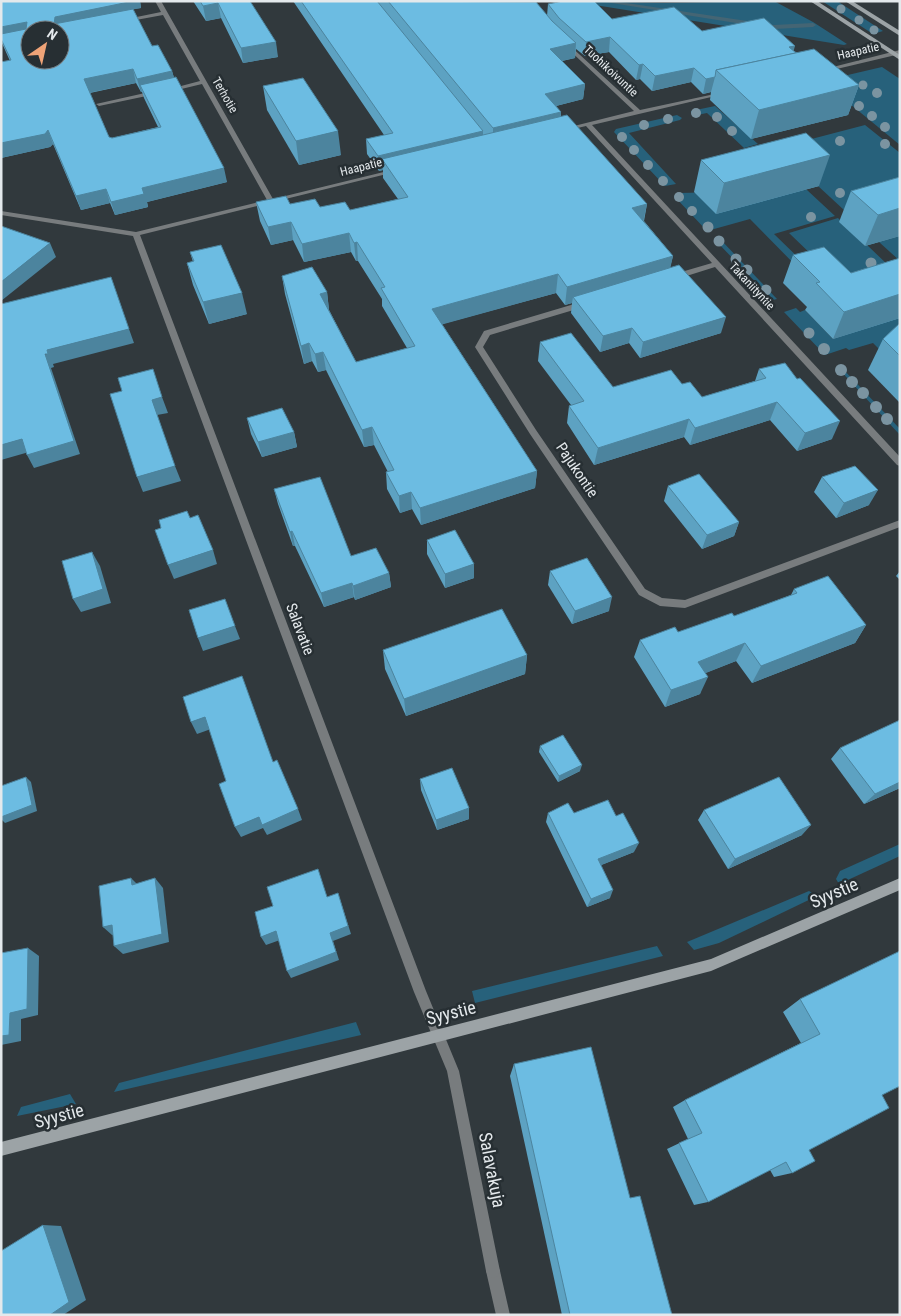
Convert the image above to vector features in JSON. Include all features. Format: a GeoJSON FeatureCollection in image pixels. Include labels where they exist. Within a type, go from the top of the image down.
{"type":"FeatureCollection","features":[{"type":"Feature","properties":{"kind":"street","name":"Terhotie"},"geometry":{"type":"LineString","coordinates":[[158,1],[271,200]]}},
{"type":"Feature","properties":{"kind":"street"},"geometry":{"type":"LineString","coordinates":[[812,1],[898,55]]}},
{"type":"Feature","properties":{"kind":"street"},"geometry":{"type":"LineString","coordinates":[[848,1],[900,34]]}},
{"type":"Feature","properties":{"kind":"street"},"geometry":{"type":"LineString","coordinates":[[117,22],[164,12]]}},
{"type":"Feature","properties":{"kind":"street","name":"Tuohikoivuntie"},"geometry":{"type":"LineString","coordinates":[[560,39],[639,112]]}},
{"type":"Feature","properties":{"kind":"street","name":"Haapatie"},"geometry":{"type":"LineString","coordinates":[[812,73],[898,55]]}},
{"type":"Feature","properties":{"kind":"street"},"geometry":{"type":"LineString","coordinates":[[99,104],[204,82]]}},
{"type":"Feature","properties":{"kind":"street"},"geometry":{"type":"LineString","coordinates":[[560,130],[730,91]]}},
{"type":"Feature","properties":{"kind":"street","name":"Takaniityntie"},"geometry":{"type":"LineString","coordinates":[[588,124],[900,462]]}},
{"type":"Feature","properties":{"kind":"street","name":"Haapatie"},"geometry":{"type":"LineString","coordinates":[[1,213],[136,234],[404,169]]}},
{"type":"Feature","properties":{"kind":"street","name":"Salavatie"},"geometry":{"type":"LineString","coordinates":[[136,234],[437,1035]]}},
{"type":"Feature","properties":{"kind":"street"},"geometry":{"type":"LineString","coordinates":[[665,280],[716,264]]}},
{"type":"Feature","properties":{"kind":"street","name":"Pajukontie"},"geometry":{"type":"LineString","coordinates":[[590,302],[487,333],[479,347],[533,432],[642,592],[660,602],[685,604],[900,523]]}},
{"type":"Feature","properties":{"kind":"street","name":"Syystie"},"geometry":{"type":"LineString","coordinates":[[1,1149],[711,965],[900,884]]}},
{"type":"Feature","properties":{"kind":"street","name":"Salavakuja"},"geometry":{"type":"LineString","coordinates":[[437,1035],[453,1071],[503,1315]]}},
{"type":"Feature","properties":{"kind":"shaded area"},"geometry":{"type":"Polygon","coordinates":[[[570,1],[663,3],[774,1],[813,22],[847,44],[844,45],[570,1]]]}},
{"type":"Feature","properties":{"kind":"shaded area"},"geometry":{"type":"Polygon","coordinates":[[[822,1],[837,1],[883,31],[873,34],[822,1]]]}},
{"type":"Feature","properties":{"kind":"shaded area"},"geometry":{"type":"Polygon","coordinates":[[[882,67],[900,79],[900,145],[822,81],[882,67]]]}},
{"type":"Feature","properties":{"kind":"shaded area"},"geometry":{"type":"Polygon","coordinates":[[[715,106],[758,144],[744,148],[707,113],[697,115],[691,113],[691,111],[715,106]]]}},
{"type":"Feature","properties":{"kind":"shaded area"},"geometry":{"type":"Polygon","coordinates":[[[677,115],[682,118],[680,120],[629,133],[676,184],[665,186],[614,132],[616,129],[677,115]]]}},
{"type":"Feature","properties":{"kind":"shaded area"},"geometry":{"type":"Polygon","coordinates":[[[865,125],[900,153],[900,194],[844,210],[777,148],[865,125]]]}},
{"type":"Feature","properties":{"kind":"shaded area"},"geometry":{"type":"Polygon","coordinates":[[[807,190],[835,216],[774,234],[811,270],[806,276],[750,219],[707,231],[674,196],[679,193],[807,190]]]}},
{"type":"Feature","properties":{"kind":"shaded area"},"geometry":{"type":"Polygon","coordinates":[[[838,218],[865,246],[867,245],[889,266],[839,281],[789,233],[838,218]]]}},
{"type":"Feature","properties":{"kind":"shaded area"},"geometry":{"type":"Polygon","coordinates":[[[900,236],[900,261],[879,242],[900,236]]]}},
{"type":"Feature","properties":{"kind":"shaded area"},"geometry":{"type":"Polygon","coordinates":[[[715,240],[721,240],[777,299],[773,300],[715,240]]]}},
{"type":"Feature","properties":{"kind":"shaded area"},"geometry":{"type":"Polygon","coordinates":[[[796,308],[800,312],[805,310],[833,339],[900,317],[900,370],[873,343],[849,350],[846,348],[825,355],[784,312],[796,308]]]}},
{"type":"Feature","properties":{"kind":"shaded area"},"geometry":{"type":"Polygon","coordinates":[[[837,367],[842,368],[900,429],[900,435],[837,367]]]}},
{"type":"Feature","properties":{"kind":"shaded area"},"geometry":{"type":"Polygon","coordinates":[[[900,844],[900,856],[839,884],[836,879],[840,871],[900,844]]]}},
{"type":"Feature","properties":{"kind":"shaded area"},"geometry":{"type":"Polygon","coordinates":[[[809,891],[817,896],[719,943],[694,950],[687,942],[809,891]]]}},
{"type":"Feature","properties":{"kind":"shaded area"},"geometry":{"type":"Polygon","coordinates":[[[657,946],[663,956],[475,1003],[472,991],[657,946]]]}},
{"type":"Feature","properties":{"kind":"shaded area"},"geometry":{"type":"Polygon","coordinates":[[[356,1022],[361,1035],[114,1092],[119,1083],[356,1022]]]}},
{"type":"Feature","properties":{"kind":"shaded area"},"geometry":{"type":"Polygon","coordinates":[[[70,1094],[76,1104],[17,1116],[21,1107],[70,1094]]]}},
{"type":"Feature","properties":{"kind":"building"},"geometry":{"type":"Polygon","coordinates":[[[1,1],[129,2],[55,17],[55,20],[20,20],[20,23],[1,27],[1,1]]]}},
{"type":"Feature","properties":{"kind":"building"},"geometry":{"type":"Polygon","coordinates":[[[200,1],[250,1],[276,42],[241,48],[218,3],[203,6],[200,1]]]}},
{"type":"Feature","properties":{"kind":"building"},"geometry":{"type":"Polygon","coordinates":[[[301,1],[377,1],[483,131],[378,156],[366,139],[393,133],[301,1]]]}},
{"type":"Feature","properties":{"kind":"building"},"geometry":{"type":"Polygon","coordinates":[[[388,1],[536,2],[552,21],[576,43],[550,49],[585,84],[545,94],[561,112],[493,128],[388,1]]]}},
{"type":"Feature","properties":{"kind":"building"},"geometry":{"type":"Polygon","coordinates":[[[563,1],[594,1],[612,19],[674,7],[702,31],[764,18],[795,46],[789,47],[796,53],[716,70],[715,77],[706,79],[694,68],[655,76],[643,64],[639,65],[610,37],[586,42],[559,18],[548,4],[563,1]]]}},
{"type":"Feature","properties":{"kind":"building"},"geometry":{"type":"Polygon","coordinates":[[[133,9],[152,46],[158,45],[172,71],[137,79],[133,69],[84,79],[109,137],[112,138],[161,127],[140,85],[176,77],[224,168],[142,188],[144,194],[111,202],[106,189],[76,196],[48,130],[45,134],[1,143],[1,62],[11,60],[1,39],[1,34],[20,30],[20,70],[70,70],[70,21],[133,9]]]}},
{"type":"Feature","properties":{"kind":"building"},"geometry":{"type":"Polygon","coordinates":[[[814,49],[859,85],[759,110],[716,70],[814,49]]]}},
{"type":"Feature","properties":{"kind":"building"},"geometry":{"type":"Polygon","coordinates":[[[303,78],[338,131],[296,141],[263,86],[303,78]]]}},
{"type":"Feature","properties":{"kind":"building"},"geometry":{"type":"Polygon","coordinates":[[[567,115],[647,204],[632,208],[673,256],[567,287],[558,274],[432,309],[537,471],[420,508],[411,492],[399,496],[386,472],[394,470],[372,427],[362,430],[323,352],[315,354],[309,343],[301,346],[282,276],[312,267],[327,292],[320,294],[356,362],[415,346],[381,288],[385,287],[357,242],[354,243],[349,233],[302,244],[291,222],[268,227],[256,202],[286,196],[290,204],[315,199],[320,207],[345,202],[350,210],[408,197],[382,159],[567,115]]]}},
{"type":"Feature","properties":{"kind":"building"},"geometry":{"type":"Polygon","coordinates":[[[806,133],[830,155],[724,183],[701,160],[806,133]]]}},
{"type":"Feature","properties":{"kind":"building"},"geometry":{"type":"Polygon","coordinates":[[[900,177],[900,208],[878,215],[851,191],[900,177]]]}},
{"type":"Feature","properties":{"kind":"building"},"geometry":{"type":"Polygon","coordinates":[[[1,226],[50,243],[1,282],[1,226]]]}},
{"type":"Feature","properties":{"kind":"building"},"geometry":{"type":"Polygon","coordinates":[[[221,245],[242,293],[203,302],[187,263],[194,261],[190,252],[221,245]]]}},
{"type":"Feature","properties":{"kind":"building"},"geometry":{"type":"Polygon","coordinates":[[[824,247],[851,273],[900,258],[900,294],[844,312],[816,283],[820,282],[793,255],[824,247]]]}},
{"type":"Feature","properties":{"kind":"building"},"geometry":{"type":"Polygon","coordinates":[[[679,265],[726,317],[643,342],[632,328],[603,336],[573,297],[679,265]]]}},
{"type":"Feature","properties":{"kind":"building"},"geometry":{"type":"Polygon","coordinates":[[[111,277],[129,329],[47,350],[48,354],[45,354],[74,441],[27,455],[22,439],[1,445],[1,304],[111,277]]]}},
{"type":"Feature","properties":{"kind":"building"},"geometry":{"type":"Polygon","coordinates":[[[900,323],[900,356],[883,339],[900,323]]]}},
{"type":"Feature","properties":{"kind":"building"},"geometry":{"type":"Polygon","coordinates":[[[571,333],[613,387],[671,370],[682,384],[690,382],[702,397],[766,378],[759,369],[785,363],[797,379],[800,378],[840,421],[805,433],[777,402],[695,428],[689,419],[598,448],[569,406],[584,401],[540,342],[571,333]]]}},
{"type":"Feature","properties":{"kind":"building"},"geometry":{"type":"Polygon","coordinates":[[[153,369],[162,397],[152,400],[175,466],[137,477],[110,394],[122,391],[118,378],[153,369]]]}},
{"type":"Feature","properties":{"kind":"building"},"geometry":{"type":"Polygon","coordinates":[[[282,408],[294,432],[258,442],[247,418],[282,408]]]}},
{"type":"Feature","properties":{"kind":"building"},"geometry":{"type":"Polygon","coordinates":[[[855,466],[878,490],[844,503],[822,477],[855,466]]]}},
{"type":"Feature","properties":{"kind":"building"},"geometry":{"type":"Polygon","coordinates":[[[699,474],[739,522],[707,535],[668,486],[699,474]]]}},
{"type":"Feature","properties":{"kind":"building"},"geometry":{"type":"Polygon","coordinates":[[[320,477],[351,556],[376,548],[389,573],[353,586],[352,583],[321,593],[292,531],[290,532],[274,489],[320,477]]]}},
{"type":"Feature","properties":{"kind":"building"},"geometry":{"type":"Polygon","coordinates":[[[187,511],[190,518],[198,515],[213,550],[168,565],[155,530],[161,528],[159,520],[187,511]]]}},
{"type":"Feature","properties":{"kind":"building"},"geometry":{"type":"Polygon","coordinates":[[[455,530],[474,564],[445,574],[427,540],[455,530]]]}},
{"type":"Feature","properties":{"kind":"building"},"geometry":{"type":"Polygon","coordinates":[[[92,552],[103,589],[73,599],[62,561],[92,552]]]}},
{"type":"Feature","properties":{"kind":"building"},"geometry":{"type":"Polygon","coordinates":[[[587,558],[612,597],[575,611],[550,571],[587,558]]]}},
{"type":"Feature","properties":{"kind":"building"},"geometry":{"type":"Polygon","coordinates":[[[828,576],[866,625],[761,666],[745,643],[698,662],[708,677],[671,690],[640,640],[675,627],[678,632],[732,613],[734,616],[797,593],[794,589],[828,576]]]}},
{"type":"Feature","properties":{"kind":"building"},"geometry":{"type":"Polygon","coordinates":[[[225,599],[235,626],[198,638],[189,610],[225,599]]]}},
{"type":"Feature","properties":{"kind":"building"},"geometry":{"type":"Polygon","coordinates":[[[502,609],[527,655],[404,699],[383,650],[502,609]]]}},
{"type":"Feature","properties":{"kind":"building"},"geometry":{"type":"Polygon","coordinates":[[[242,676],[273,762],[277,760],[298,809],[262,825],[259,817],[235,827],[219,784],[226,781],[205,717],[191,722],[183,697],[242,676]]]}},
{"type":"Feature","properties":{"kind":"building"},"geometry":{"type":"Polygon","coordinates":[[[900,720],[900,782],[875,794],[840,748],[900,720]]]}},
{"type":"Feature","properties":{"kind":"building"},"geometry":{"type":"Polygon","coordinates":[[[563,735],[582,765],[559,776],[540,746],[563,735]]]}},
{"type":"Feature","properties":{"kind":"building"},"geometry":{"type":"Polygon","coordinates":[[[452,768],[469,808],[436,820],[420,779],[452,768]]]}},
{"type":"Feature","properties":{"kind":"building"},"geometry":{"type":"Polygon","coordinates":[[[26,777],[32,805],[1,817],[1,786],[26,777]]]}},
{"type":"Feature","properties":{"kind":"building"},"geometry":{"type":"Polygon","coordinates":[[[779,777],[811,825],[735,859],[704,810],[779,777]]]}},
{"type":"Feature","properties":{"kind":"building"},"geometry":{"type":"Polygon","coordinates":[[[608,800],[616,816],[623,813],[639,843],[598,859],[613,890],[591,899],[548,813],[568,803],[574,813],[608,800]]]}},
{"type":"Feature","properties":{"kind":"building"},"geometry":{"type":"Polygon","coordinates":[[[318,869],[327,897],[338,893],[348,926],[330,933],[336,952],[287,971],[276,931],[261,937],[255,912],[273,906],[267,887],[318,869]]]}},
{"type":"Feature","properties":{"kind":"building"},"geometry":{"type":"Polygon","coordinates":[[[131,878],[132,885],[155,878],[162,934],[114,946],[112,925],[103,927],[99,886],[131,878]]]}},
{"type":"Feature","properties":{"kind":"building"},"geometry":{"type":"Polygon","coordinates":[[[28,948],[27,1009],[10,1013],[9,1035],[1,1036],[1,953],[28,948]]]}},
{"type":"Feature","properties":{"kind":"building"},"geometry":{"type":"Polygon","coordinates":[[[900,951],[900,1086],[882,1095],[889,1108],[809,1150],[815,1161],[792,1173],[786,1162],[708,1202],[679,1143],[702,1133],[685,1100],[820,1034],[800,999],[900,951]]]}},
{"type":"Feature","properties":{"kind":"building"},"geometry":{"type":"Polygon","coordinates":[[[591,1047],[630,1198],[640,1196],[672,1315],[570,1315],[514,1064],[591,1047]]]}},
{"type":"Feature","properties":{"kind":"building"},"geometry":{"type":"Polygon","coordinates":[[[43,1225],[69,1302],[50,1315],[1,1315],[1,1251],[43,1225]]]}},
{"type":"Feature","properties":{"kind":"waterway"},"geometry":{"type":"LineString","coordinates":[[601,1],[774,27],[813,25]]}}]}
